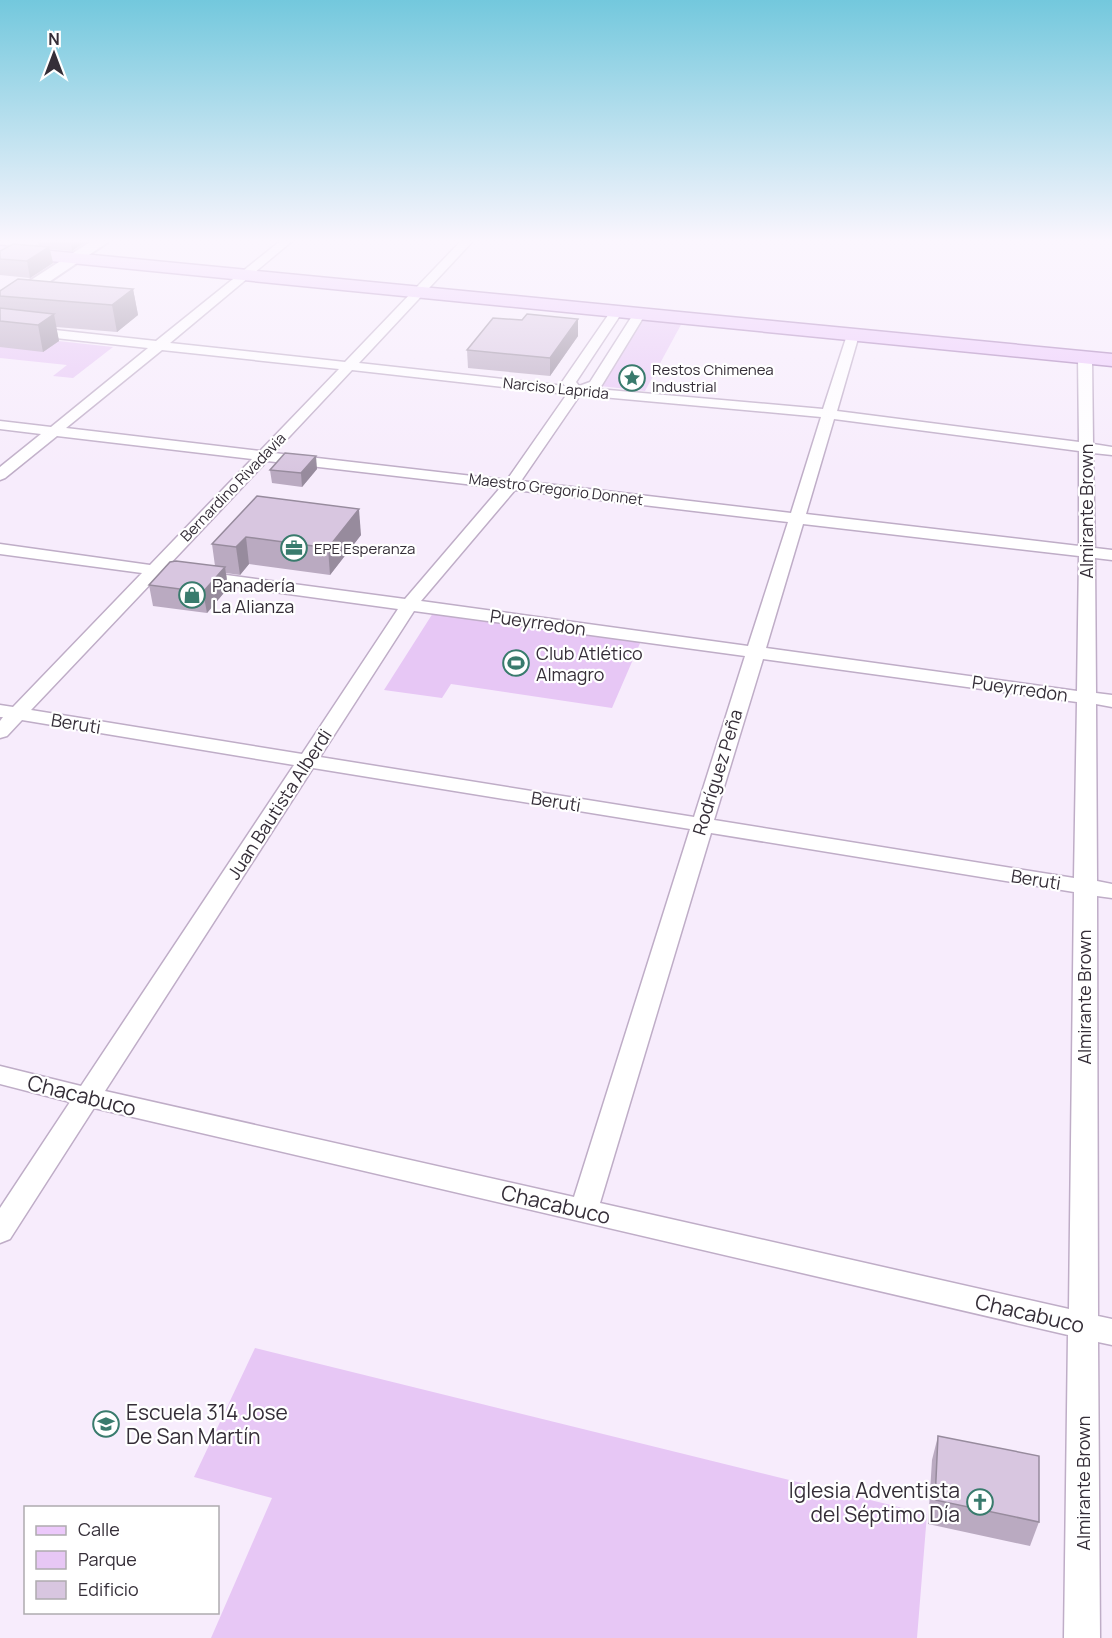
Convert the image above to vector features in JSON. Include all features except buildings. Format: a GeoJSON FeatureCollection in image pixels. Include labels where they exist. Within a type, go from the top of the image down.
{"type":"FeatureCollection","features":[{"type":"Feature","properties":{"kind":"main road"},"geometry":{"type":"LineString","coordinates":[[685,318],[1112,360]]}},
{"type":"Feature","properties":{"kind":"street"},"geometry":{"type":"LineString","coordinates":[[0,475],[192,318]]}},
{"type":"Feature","properties":{"kind":"street","name":"Bernardino Rivadavia"},"geometry":{"type":"LineString","coordinates":[[0,732],[9,712],[154,571],[394,318]]}},
{"type":"Feature","properties":{"kind":"street","name":"Juan Bautista Alberdi"},"geometry":{"type":"LineString","coordinates":[[576,391],[570,382],[612,318]]}},
{"type":"Feature","properties":{"kind":"street","name":"Juan Bautista Alberdi"},"geometry":{"type":"LineString","coordinates":[[0,1231],[409,605],[512,484],[576,391],[595,385],[637,318]]}},
{"type":"Feature","properties":{"kind":"street","name":"Narciso Laprida"},"geometry":{"type":"LineString","coordinates":[[0,328],[576,391],[829,414],[1112,451]]}},
{"type":"Feature","properties":{"kind":"street","name":"Rodríguez Peña"},"geometry":{"type":"LineString","coordinates":[[584,1210],[754,652],[854,335]]}},
{"type":"Feature","properties":{"kind":"street","name":"Almirante Brown"},"geometry":{"type":"LineString","coordinates":[[1082,1638],[1087,552],[1085,357]]}},
{"type":"Feature","properties":{"kind":"street","name":"Maestro Gregorio Donnet"},"geometry":{"type":"LineString","coordinates":[[0,425],[262,458],[512,484],[1112,555]]}},
{"type":"Feature","properties":{"kind":"street","name":"Pueyrredon"},"geometry":{"type":"LineString","coordinates":[[0,549],[1112,701]]}},
{"type":"Feature","properties":{"kind":"street","name":"Beruti"},"geometry":{"type":"LineString","coordinates":[[9,712],[1112,891]]}},
{"type":"Feature","properties":{"kind":"street","name":"Chacabuco"},"geometry":{"type":"LineString","coordinates":[[0,1075],[87,1097],[1112,1332]]}},
{"type":"Feature","properties":{"kind":"green space"},"geometry":{"type":"Polygon","coordinates":[[[641,318],[683,321],[645,391],[600,386],[641,318]]]}},
{"type":"Feature","properties":{"kind":"green space"},"geometry":{"type":"Polygon","coordinates":[[[58,341],[113,347],[73,378],[53,376],[67,365],[0,358],[0,347],[58,341]]]}},
{"type":"Feature","properties":{"kind":"green space","name":"Club Atlético Almagro"},"geometry":{"type":"Polygon","coordinates":[[[433,613],[641,641],[612,708],[451,684],[442,698],[384,690],[433,613]]]}},
{"type":"Feature","properties":{"kind":"green space"},"geometry":{"type":"Polygon","coordinates":[[[255,1348],[927,1514],[917,1638],[211,1638],[272,1498],[194,1477],[255,1348]]]}},
{"type":"Feature","properties":{"kind":"place","name":"Restos Chimenea Industrial"},"geometry":{"type":"Point","coordinates":[632,378]}},
{"type":"Feature","properties":{"kind":"place","name":"EPE Esperanza"},"geometry":{"type":"Point","coordinates":[294,548]}},
{"type":"Feature","properties":{"kind":"place","name":"Panadería La Alianza"},"geometry":{"type":"Point","coordinates":[192,595]}},
{"type":"Feature","properties":{"kind":"place","name":"Club Atlético Almagro"},"geometry":{"type":"Point","coordinates":[516,663]}},
{"type":"Feature","properties":{"kind":"place","name":"Escuela 314 Jose De San Martín"},"geometry":{"type":"Point","coordinates":[106,1424]}},
{"type":"Feature","properties":{"kind":"place","name":"Iglesia Adventista del Séptimo Día"},"geometry":{"type":"Point","coordinates":[980,1502]}}]}
